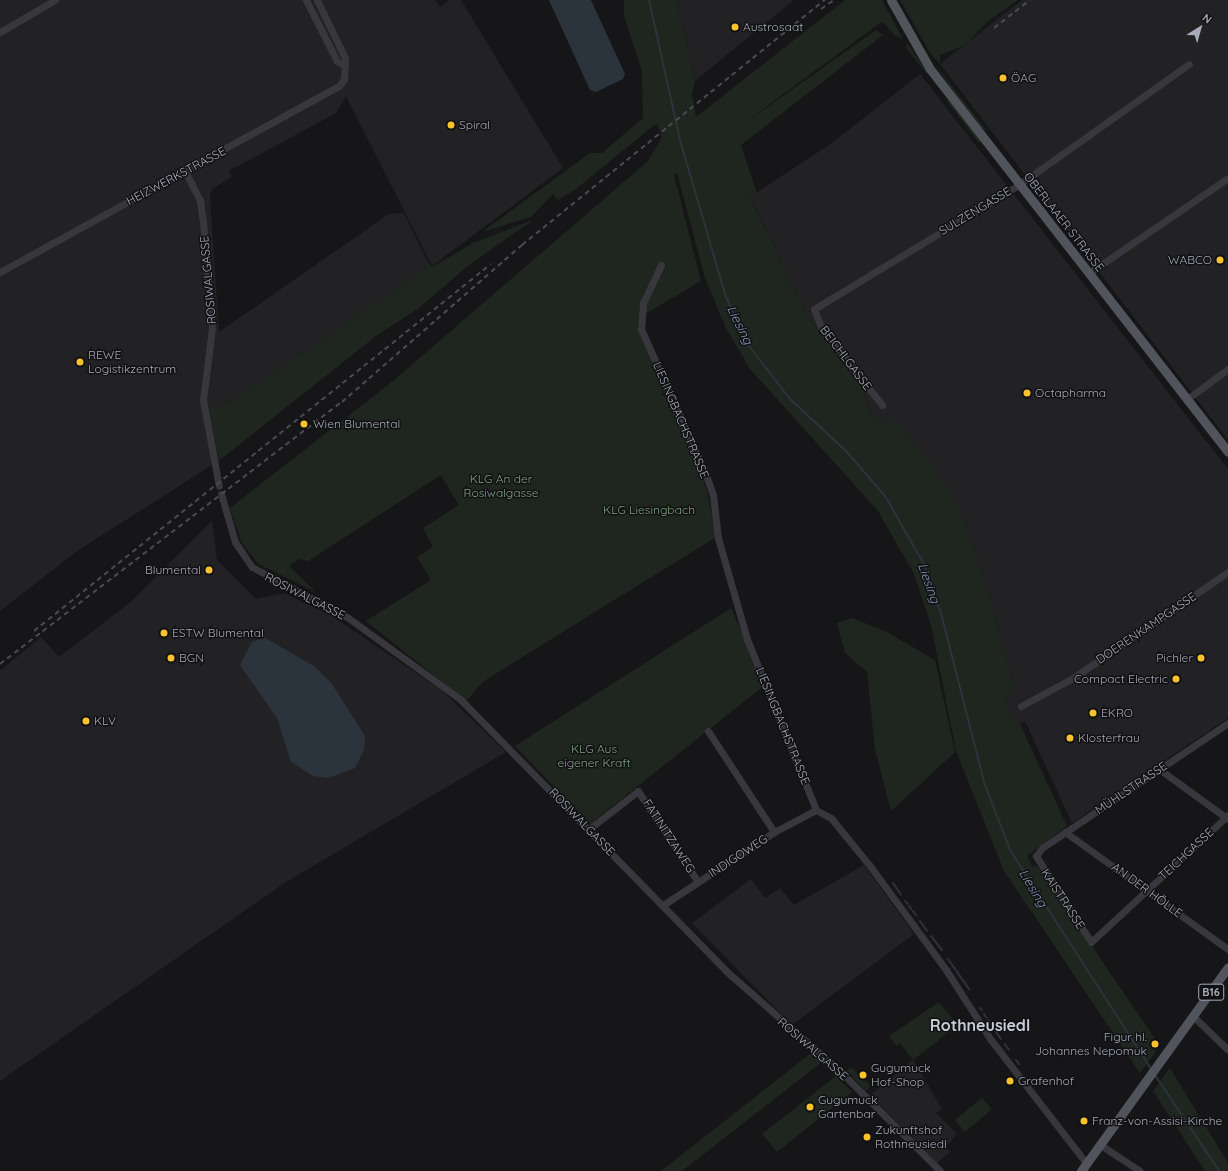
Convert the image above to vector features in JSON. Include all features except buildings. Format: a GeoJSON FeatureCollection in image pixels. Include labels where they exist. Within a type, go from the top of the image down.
{"type":"FeatureCollection","features":[{"type":"Feature","properties":{"kind":"main road","name":"OBERLAAER STRASSE"},"geometry":{"type":"LineString","coordinates":[[891,0],[930,68],[1228,452]]}},
{"type":"Feature","properties":{"kind":"main road","name":"B16"},"geometry":{"type":"LineString","coordinates":[[1081,1171],[1085,1161],[1102,1146],[1228,967]]}},
{"type":"Feature","properties":{"kind":"street"},"geometry":{"type":"LineString","coordinates":[[0,32],[56,0]]}},
{"type":"Feature","properties":{"kind":"street"},"geometry":{"type":"LineString","coordinates":[[306,0],[337,61],[345,66]]}},
{"type":"Feature","properties":{"kind":"street"},"geometry":{"type":"LineString","coordinates":[[317,0],[345,58],[345,66]]}},
{"type":"Feature","properties":{"kind":"street","name":"SULZENGASSE"},"geometry":{"type":"LineString","coordinates":[[814,309],[1020,184],[1189,64]]}},
{"type":"Feature","properties":{"kind":"street","name":"HEIZWERKSTRASSE"},"geometry":{"type":"LineString","coordinates":[[0,272],[335,89],[342,84],[345,74],[345,66]]}},
{"type":"Feature","properties":{"kind":"street","name":"ROSIWALGASSE"},"geometry":{"type":"LineString","coordinates":[[185,172],[200,201],[203,222],[212,328],[203,400],[219,486]]}},
{"type":"Feature","properties":{"kind":"street"},"geometry":{"type":"LineString","coordinates":[[1089,273],[1228,178]]}},
{"type":"Feature","properties":{"kind":"street","name":"LIESINGBACHSTRASSE"},"geometry":{"type":"LineString","coordinates":[[661,265],[642,303],[641,329],[705,472],[720,545],[747,639],[816,810]]}},
{"type":"Feature","properties":{"kind":"street","name":"BEICHLGASSE"},"geometry":{"type":"LineString","coordinates":[[814,309],[821,327],[882,405]]}},
{"type":"Feature","properties":{"kind":"street"},"geometry":{"type":"LineString","coordinates":[[1188,399],[1228,369]]}},
{"type":"Feature","properties":{"kind":"street","name":"ROSIWALGASSE"},"geometry":{"type":"LineString","coordinates":[[221,494],[235,542],[252,567],[342,614],[440,682],[501,738],[751,995],[842,1073],[940,1171]]}},
{"type":"Feature","properties":{"kind":"street","name":"DOERENKAMPGASSE"},"geometry":{"type":"LineString","coordinates":[[1021,706],[1073,678],[1228,572]]}},
{"type":"Feature","properties":{"kind":"street","name":"MÜHLSTRASSE"},"geometry":{"type":"LineString","coordinates":[[1036,856],[1038,851],[1065,832],[1228,723]]}},
{"type":"Feature","properties":{"kind":"street"},"geometry":{"type":"LineString","coordinates":[[708,731],[774,832]]}},
{"type":"Feature","properties":{"kind":"street"},"geometry":{"type":"LineString","coordinates":[[1159,769],[1227,817]]}},
{"type":"Feature","properties":{"kind":"street","name":"FATINITZAWEG"},"geometry":{"type":"LineString","coordinates":[[589,829],[638,791],[698,882]]}},
{"type":"Feature","properties":{"kind":"street"},"geometry":{"type":"LineString","coordinates":[[816,810],[831,818],[879,877],[988,1035],[1057,1128],[1085,1161]]}},
{"type":"Feature","properties":{"kind":"street","name":"INDIGOWEG"},"geometry":{"type":"LineString","coordinates":[[663,906],[774,832],[816,810]]}},
{"type":"Feature","properties":{"kind":"street","name":"TEICHGASSE"},"geometry":{"type":"LineString","coordinates":[[1091,942],[1227,817]]}},
{"type":"Feature","properties":{"kind":"street","name":"AN DER HÖLLE"},"geometry":{"type":"LineString","coordinates":[[1065,832],[1228,949]]}},
{"type":"Feature","properties":{"kind":"street","name":"KAISTRASSE"},"geometry":{"type":"LineString","coordinates":[[1036,856],[1091,942]]}},
{"type":"Feature","properties":{"kind":"street"},"geometry":{"type":"LineString","coordinates":[[1194,1017],[1228,1050]]}},
{"type":"Feature","properties":{"kind":"street"},"geometry":{"type":"LineString","coordinates":[[1102,1146],[1140,1171]]}},
{"type":"Feature","properties":{"kind":"shaded area"},"geometry":{"type":"Polygon","coordinates":[[[0,0],[435,0],[440,7],[450,0],[461,0],[563,168],[432,266],[346,96],[336,113],[229,171],[232,177],[212,189],[210,197],[219,332],[389,214],[404,213],[427,261],[425,269],[233,400],[208,409],[220,460],[77,551],[0,611],[0,0]]]}},
{"type":"Feature","properties":{"kind":"shaded area"},"geometry":{"type":"Polygon","coordinates":[[[549,0],[591,0],[625,74],[623,79],[596,92],[590,90],[549,0]]]}},
{"type":"Feature","properties":{"kind":"shaded area"},"geometry":{"type":"Polygon","coordinates":[[[677,0],[794,0],[695,81],[677,0]]]}},
{"type":"Feature","properties":{"kind":"shaded area"},"geometry":{"type":"Polygon","coordinates":[[[1022,0],[1228,0],[1228,440],[940,64],[1022,0]]]}},
{"type":"Feature","properties":{"kind":"shaded area"},"geometry":{"type":"Polygon","coordinates":[[[920,74],[1228,469],[1228,718],[1072,823],[1025,721],[1020,724],[1013,719],[1004,701],[1014,689],[996,618],[965,520],[888,413],[881,423],[868,410],[864,391],[809,318],[750,197],[832,143],[920,74]]]}},
{"type":"Feature","properties":{"kind":"shaded area"},"geometry":{"type":"Polygon","coordinates":[[[212,521],[217,560],[256,599],[284,593],[332,616],[441,690],[506,752],[286,882],[0,1081],[0,671],[41,637],[59,657],[132,601],[212,521]]]}},
{"type":"Feature","properties":{"kind":"shaded area"},"geometry":{"type":"Polygon","coordinates":[[[265,638],[314,666],[332,684],[365,736],[364,750],[355,768],[328,778],[313,776],[291,762],[277,718],[240,665],[252,642],[265,638]]]}},
{"type":"Feature","properties":{"kind":"shaded area"},"geometry":{"type":"Polygon","coordinates":[[[864,865],[914,934],[792,1025],[692,923],[751,879],[765,898],[780,888],[794,905],[864,865]]]}},
{"type":"Feature","properties":{"kind":"shaded area"},"geometry":{"type":"Polygon","coordinates":[[[913,1060],[942,1109],[936,1113],[957,1134],[946,1147],[950,1152],[937,1163],[870,1095],[913,1060]]]}},
{"type":"Feature","properties":{"kind":"green space"},"geometry":{"type":"Polygon","coordinates":[[[624,0],[677,0],[695,81],[692,95],[696,117],[845,0],[882,0],[903,39],[895,36],[884,23],[880,23],[731,133],[876,30],[883,35],[741,145],[757,193],[750,198],[809,318],[864,391],[868,410],[881,423],[888,413],[913,441],[946,485],[965,520],[996,618],[1014,689],[1004,701],[1012,717],[1020,724],[1067,826],[1027,856],[1032,866],[1038,867],[1160,1046],[1140,1073],[1004,871],[956,751],[931,625],[914,574],[878,511],[750,369],[725,326],[705,278],[677,173],[674,175],[701,281],[640,317],[707,490],[716,537],[484,681],[466,701],[366,621],[431,580],[417,557],[433,547],[423,528],[459,505],[441,475],[308,561],[299,559],[289,566],[316,592],[258,564],[241,541],[230,508],[393,381],[648,161],[662,137],[657,123],[576,189],[558,200],[553,194],[531,217],[482,232],[590,153],[602,153],[643,118],[642,71],[624,16],[624,0]]]}},
{"type":"Feature","properties":{"kind":"green space"},"geometry":{"type":"Polygon","coordinates":[[[900,0],[1018,0],[987,22],[965,45],[940,55],[940,64],[930,53],[900,0]]]}},
{"type":"Feature","properties":{"kind":"green space"},"geometry":{"type":"Polygon","coordinates":[[[907,43],[927,72],[926,73],[905,47],[907,43]]]}},
{"type":"Feature","properties":{"kind":"green space"},"geometry":{"type":"Polygon","coordinates":[[[934,64],[938,68],[987,131],[979,127],[934,64]]]}},
{"type":"Feature","properties":{"kind":"green space"},"geometry":{"type":"Polygon","coordinates":[[[946,100],[948,100],[982,141],[979,143],[946,100]]]}},
{"type":"Feature","properties":{"kind":"green space"},"geometry":{"type":"Polygon","coordinates":[[[533,220],[469,265],[419,308],[376,336],[220,460],[208,409],[233,400],[425,269],[427,261],[432,267],[473,243],[533,220]]]}},
{"type":"Feature","properties":{"kind":"green space","name":"KLG Aus eigener Kraft"},"geometry":{"type":"Polygon","coordinates":[[[731,608],[765,685],[590,824],[515,746],[731,608]]]}},
{"type":"Feature","properties":{"kind":"green space"},"geometry":{"type":"Polygon","coordinates":[[[852,618],[885,631],[935,660],[955,752],[891,811],[875,749],[867,672],[845,653],[837,623],[852,618]]]}},
{"type":"Feature","properties":{"kind":"green space"},"geometry":{"type":"Polygon","coordinates":[[[939,1002],[958,1025],[913,1060],[900,1043],[896,1046],[889,1036],[939,1002]]]}},
{"type":"Feature","properties":{"kind":"green space"},"geometry":{"type":"Polygon","coordinates":[[[811,1053],[822,1062],[682,1171],[661,1171],[811,1053]]]}},
{"type":"Feature","properties":{"kind":"green space"},"geometry":{"type":"Polygon","coordinates":[[[851,1067],[871,1086],[866,1091],[847,1071],[851,1067]]]}},
{"type":"Feature","properties":{"kind":"green space"},"geometry":{"type":"Polygon","coordinates":[[[1170,1068],[1228,1163],[1228,1171],[1205,1171],[1153,1091],[1170,1068]]]}},
{"type":"Feature","properties":{"kind":"green space"},"geometry":{"type":"Polygon","coordinates":[[[836,1076],[852,1092],[777,1152],[762,1134],[836,1076]]]}},
{"type":"Feature","properties":{"kind":"green space"},"geometry":{"type":"Polygon","coordinates":[[[982,1098],[992,1109],[965,1132],[955,1120],[982,1098]]]}},
{"type":"Feature","properties":{"kind":"waterway","name":"Liesing"},"geometry":{"type":"LineString","coordinates":[[649,0],[680,140],[726,297],[749,346],[790,399],[847,452],[885,496],[924,564],[942,617],[984,782],[1010,850],[1151,1069]]}},
{"type":"Feature","properties":{"kind":"waterway"},"geometry":{"type":"LineString","coordinates":[[893,883],[901,895]]}},
{"type":"Feature","properties":{"kind":"waterway"},"geometry":{"type":"LineString","coordinates":[[905,901],[908,904]]}},
{"type":"Feature","properties":{"kind":"waterway"},"geometry":{"type":"LineString","coordinates":[[913,911],[916,915]]}},
{"type":"Feature","properties":{"kind":"waterway"},"geometry":{"type":"LineString","coordinates":[[920,921],[927,931]]}},
{"type":"Feature","properties":{"kind":"waterway"},"geometry":{"type":"LineString","coordinates":[[931,936],[942,950]]}},
{"type":"Feature","properties":{"kind":"waterway"},"geometry":{"type":"LineString","coordinates":[[948,959],[969,989]]}},
{"type":"Feature","properties":{"kind":"waterway"},"geometry":{"type":"LineString","coordinates":[[988,1020],[1001,1039]]}},
{"type":"Feature","properties":{"kind":"waterway"},"geometry":{"type":"LineString","coordinates":[[1005,1044],[1009,1050]]}},
{"type":"Feature","properties":{"kind":"waterway"},"geometry":{"type":"LineString","coordinates":[[1016,1060],[1019,1064]]}},
{"type":"Feature","properties":{"kind":"waterway","name":"Liesing"},"geometry":{"type":"LineString","coordinates":[[1155,1075],[1219,1171]]}},
{"type":"Feature","properties":{"kind":"railway"},"geometry":{"type":"LineString","coordinates":[[0,664],[342,402],[522,245],[825,0]]}},
{"type":"Feature","properties":{"kind":"railway"},"geometry":{"type":"LineString","coordinates":[[821,9],[834,0]]}},
{"type":"Feature","properties":{"kind":"railway"},"geometry":{"type":"LineString","coordinates":[[994,28],[1030,0]]}},
{"type":"Feature","properties":{"kind":"railway"},"geometry":{"type":"LineString","coordinates":[[34,631],[491,264]]}},
{"type":"Feature","properties":{"kind":"place","name":"Austrosaat"},"geometry":{"type":"Point","coordinates":[735,27]}},
{"type":"Feature","properties":{"kind":"place","name":"ÖAG"},"geometry":{"type":"Point","coordinates":[1003,78]}},
{"type":"Feature","properties":{"kind":"place","name":"Spiral"},"geometry":{"type":"Point","coordinates":[451,125]}},
{"type":"Feature","properties":{"kind":"place","name":"WABCO"},"geometry":{"type":"Point","coordinates":[1220,260]}},
{"type":"Feature","properties":{"kind":"place","name":"REWE Logistikzentrum"},"geometry":{"type":"Point","coordinates":[80,362]}},
{"type":"Feature","properties":{"kind":"place","name":"Octapharma"},"geometry":{"type":"Point","coordinates":[1027,393]}},
{"type":"Feature","properties":{"kind":"place","name":"Wien Blumental"},"geometry":{"type":"Point","coordinates":[304,424]}},
{"type":"Feature","properties":{"kind":"place","name":"Blumental"},"geometry":{"type":"Point","coordinates":[209,570]}},
{"type":"Feature","properties":{"kind":"place","name":"ESTW Blumental"},"geometry":{"type":"Point","coordinates":[164,633]}},
{"type":"Feature","properties":{"kind":"place","name":"BGN"},"geometry":{"type":"Point","coordinates":[171,658]}},
{"type":"Feature","properties":{"kind":"place","name":"Pichler"},"geometry":{"type":"Point","coordinates":[1201,658]}},
{"type":"Feature","properties":{"kind":"place","name":"Compact Electric"},"geometry":{"type":"Point","coordinates":[1176,679]}},
{"type":"Feature","properties":{"kind":"place","name":"EKRO"},"geometry":{"type":"Point","coordinates":[1093,713]}},
{"type":"Feature","properties":{"kind":"place","name":"KLV"},"geometry":{"type":"Point","coordinates":[86,721]}},
{"type":"Feature","properties":{"kind":"place","name":"Klosterfrau"},"geometry":{"type":"Point","coordinates":[1070,738]}},
{"type":"Feature","properties":{"kind":"place","name":"Figur hl. Johannes Nepomuk"},"geometry":{"type":"Point","coordinates":[1155,1044]}},
{"type":"Feature","properties":{"kind":"place","name":"Gugumuck Hof-Shop"},"geometry":{"type":"Point","coordinates":[863,1075]}},
{"type":"Feature","properties":{"kind":"place","name":"Grafenhof"},"geometry":{"type":"Point","coordinates":[1010,1081]}},
{"type":"Feature","properties":{"kind":"place","name":"Gugumuck Gartenbar"},"geometry":{"type":"Point","coordinates":[810,1107]}},
{"type":"Feature","properties":{"kind":"place","name":"Franz-von-Assisi-Kirche"},"geometry":{"type":"Point","coordinates":[1084,1121]}},
{"type":"Feature","properties":{"kind":"place","name":"Zukunftshof Rothneusiedl"},"geometry":{"type":"Point","coordinates":[867,1137]}},
{"type":"Feature","properties":{"kind":"district","name":"Rothneusiedl"},"geometry":{"type":"Point","coordinates":[980,1025]}},
{"type":"Feature","properties":{"kind":"park label","name":"KLG An der Rosiwalgasse"},"geometry":{"type":"Point","coordinates":[501,486]}},
{"type":"Feature","properties":{"kind":"park label","name":"KLG Liesingbach"},"geometry":{"type":"Point","coordinates":[649,510]}}]}
